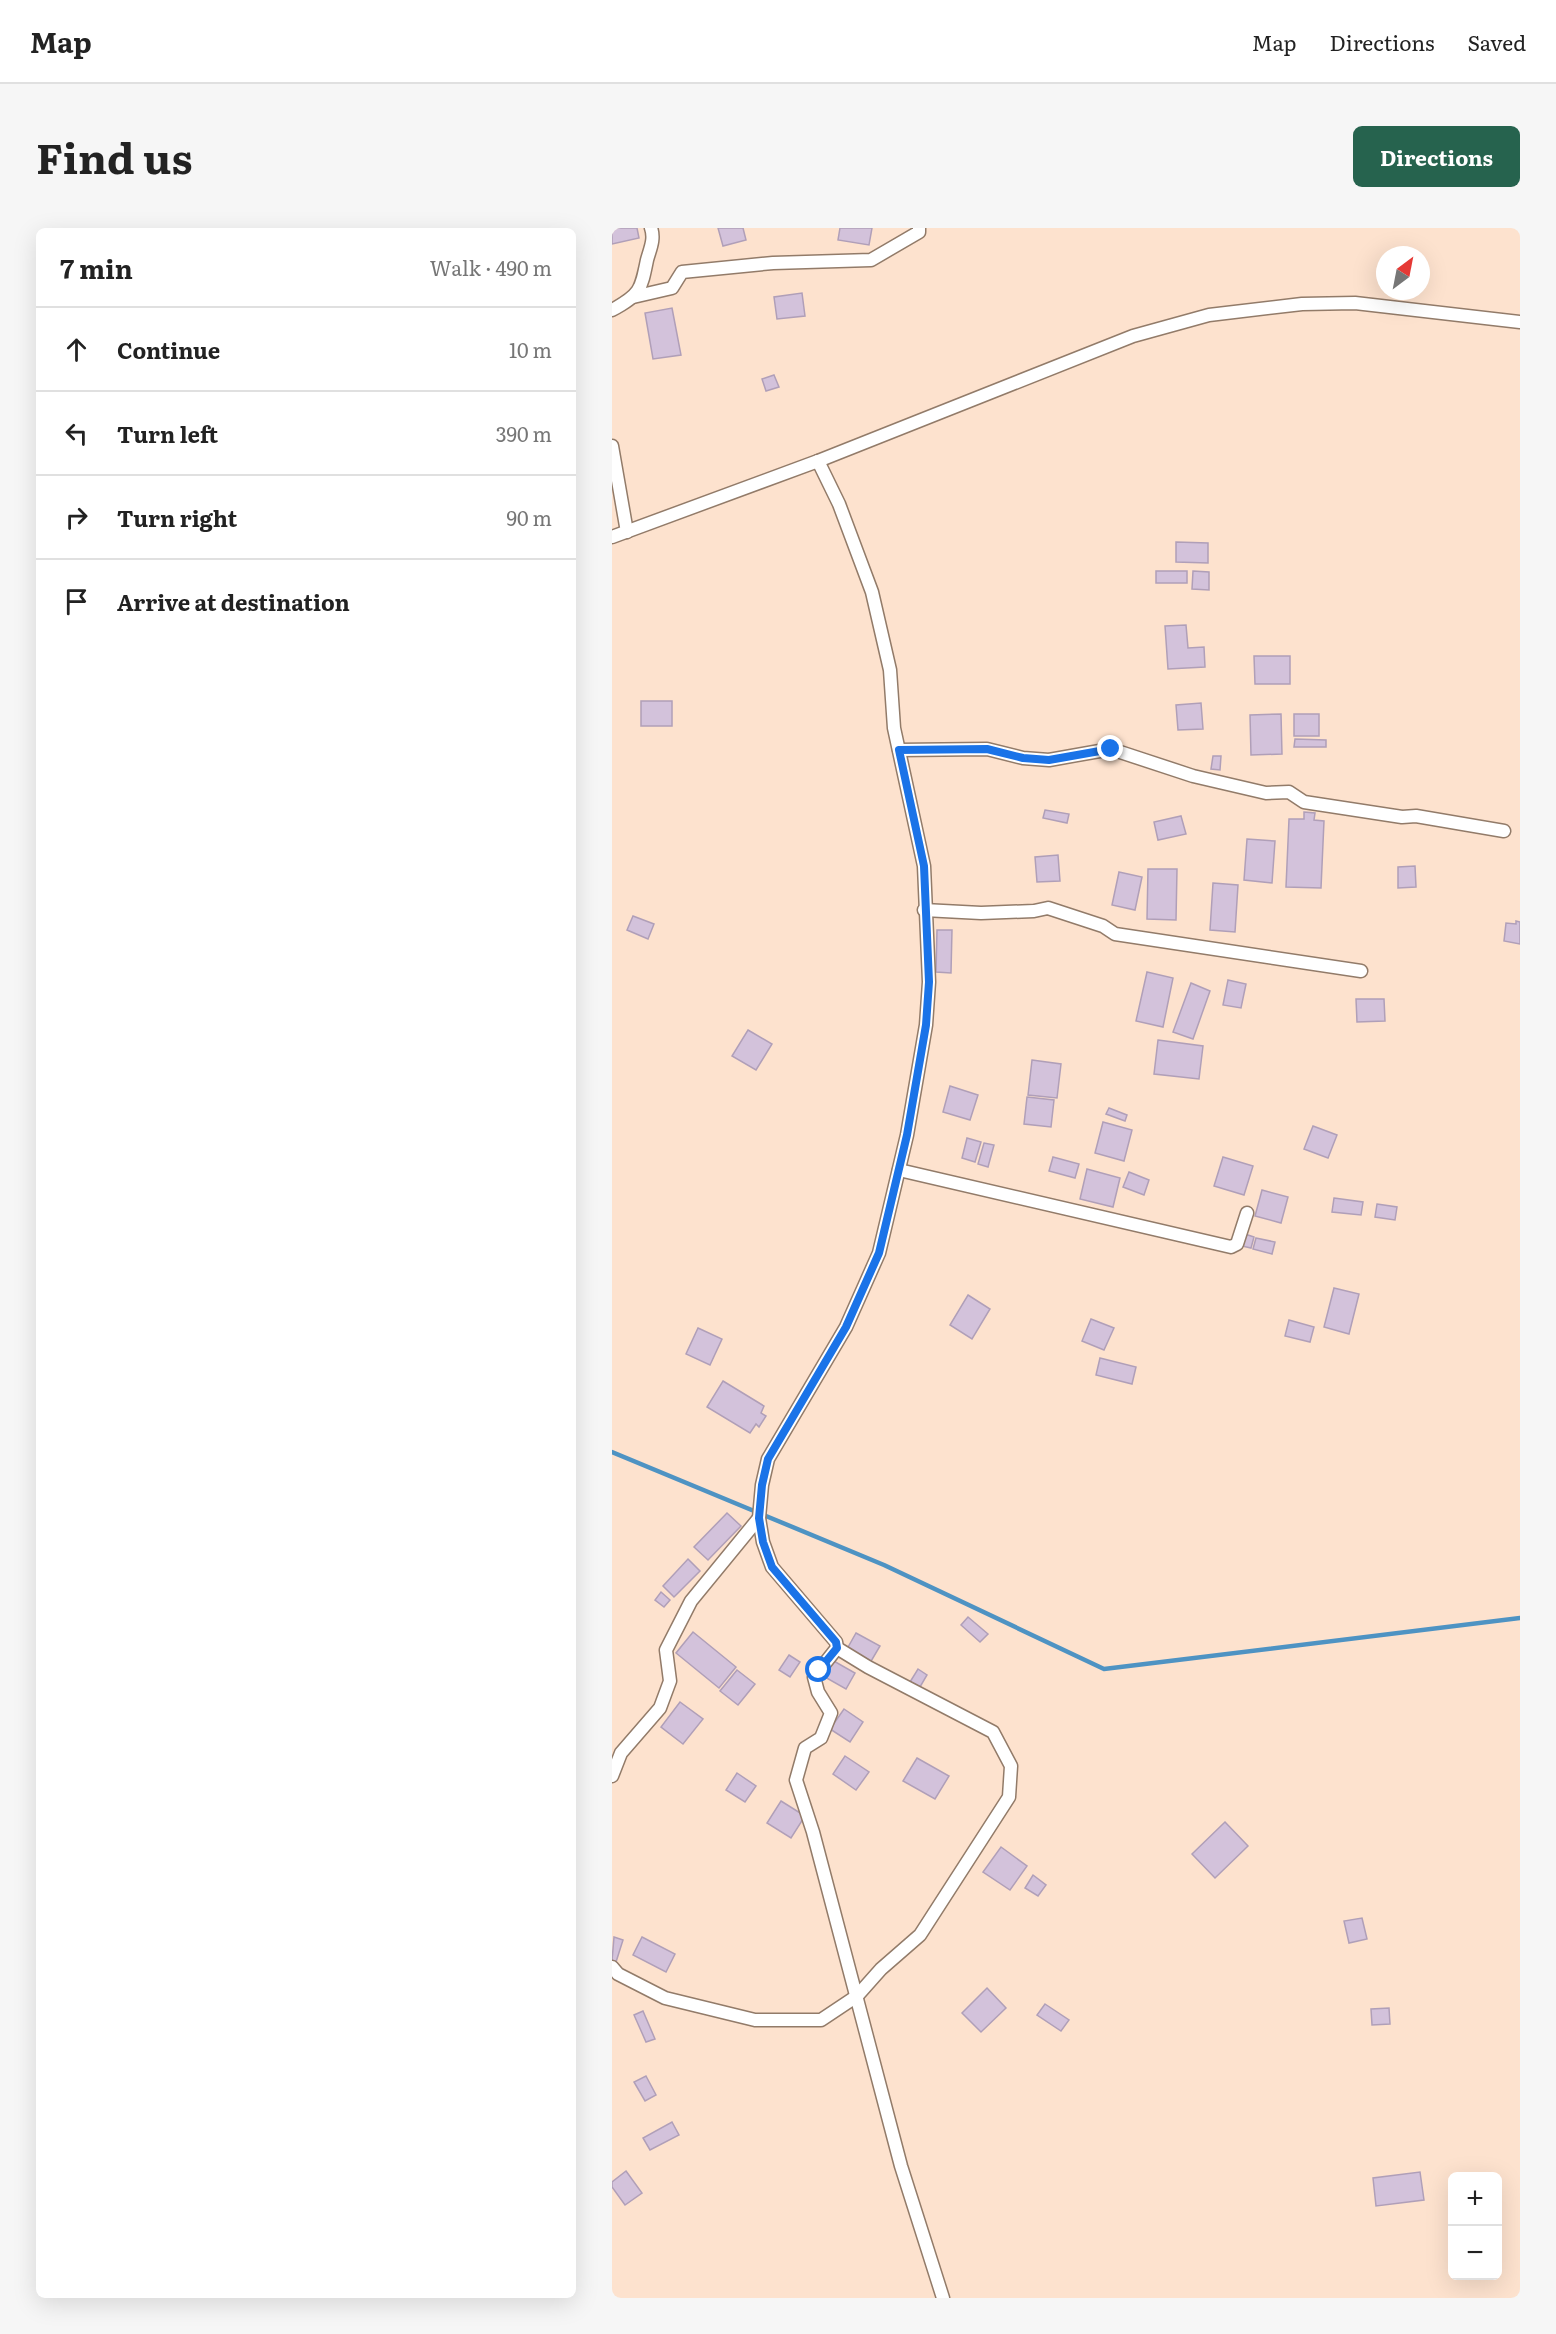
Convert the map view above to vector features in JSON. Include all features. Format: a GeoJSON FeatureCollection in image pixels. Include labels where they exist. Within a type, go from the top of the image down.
{"type":"FeatureCollection","features":[{"type":"Feature","properties":{"kind":"street"},"geometry":{"type":"LineString","coordinates":[[612,310],[633,297],[644,284],[654,236],[651,228]]}},
{"type":"Feature","properties":{"kind":"street"},"geometry":{"type":"LineString","coordinates":[[633,297],[672,288],[682,272],[773,263],[871,260],[919,232],[919,228]]}},
{"type":"Feature","properties":{"kind":"street"},"geometry":{"type":"LineString","coordinates":[[612,537],[819,461],[1133,336],[1209,315],[1302,304],[1355,303],[1520,322]]}},
{"type":"Feature","properties":{"kind":"street"},"geometry":{"type":"LineString","coordinates":[[612,446],[627,532]]}},
{"type":"Feature","properties":{"kind":"street"},"geometry":{"type":"LineString","coordinates":[[819,461],[839,504],[872,592],[890,670],[894,728],[924,866],[924,910],[929,982],[926,1025],[899,1170],[879,1253],[846,1327],[768,1459],[762,1485],[759,1518],[763,1542],[772,1567],[836,1642],[837,1648],[814,1677],[818,1692],[831,1713],[820,1738],[805,1748],[796,1780],[813,1832],[901,2166],[943,2298]]}},
{"type":"Feature","properties":{"kind":"street"},"geometry":{"type":"LineString","coordinates":[[899,750],[987,749],[1023,758],[1049,760],[1111,749],[1193,776],[1266,793],[1289,792],[1304,802],[1402,817],[1416,816],[1503,831]]}},
{"type":"Feature","properties":{"kind":"street"},"geometry":{"type":"LineString","coordinates":[[924,910],[981,913],[1034,911],[1048,908],[1103,926],[1115,934],[1361,971]]}},
{"type":"Feature","properties":{"kind":"street"},"geometry":{"type":"LineString","coordinates":[[899,1170],[1231,1247],[1238,1244],[1247,1213]]}},
{"type":"Feature","properties":{"kind":"street"},"geometry":{"type":"LineString","coordinates":[[612,1776],[621,1753],[660,1708],[670,1681],[666,1650],[690,1601],[759,1518]]}},
{"type":"Feature","properties":{"kind":"street"},"geometry":{"type":"LineString","coordinates":[[612,1967],[618,1974],[665,1998],[755,2020],[821,2020],[857,1996],[880,1969],[920,1935],[1009,1797],[1011,1766],[993,1732],[868,1667],[837,1648]]}},
{"type":"Feature","properties":{"kind":"building"},"geometry":{"type":"Polygon","coordinates":[[[612,228],[637,228],[639,238],[612,244],[612,228]]]}},
{"type":"Feature","properties":{"kind":"building"},"geometry":{"type":"Polygon","coordinates":[[[718,228],[743,228],[746,240],[723,246],[718,228]]]}},
{"type":"Feature","properties":{"kind":"building"},"geometry":{"type":"Polygon","coordinates":[[[840,228],[872,228],[869,245],[838,240],[840,228]]]}},
{"type":"Feature","properties":{"kind":"building"},"geometry":{"type":"Polygon","coordinates":[[[802,293],[805,316],[777,319],[774,297],[802,293]]]}},
{"type":"Feature","properties":{"kind":"building"},"geometry":{"type":"Polygon","coordinates":[[[672,308],[681,355],[653,359],[645,313],[672,308]]]}},
{"type":"Feature","properties":{"kind":"building"},"geometry":{"type":"Polygon","coordinates":[[[774,375],[779,387],[766,391],[762,379],[774,375]]]}},
{"type":"Feature","properties":{"kind":"building"},"geometry":{"type":"Polygon","coordinates":[[[1176,542],[1208,543],[1208,563],[1176,562],[1176,542]]]}},
{"type":"Feature","properties":{"kind":"building"},"geometry":{"type":"Polygon","coordinates":[[[1156,571],[1187,571],[1187,583],[1156,583],[1156,571]]]}},
{"type":"Feature","properties":{"kind":"building"},"geometry":{"type":"Polygon","coordinates":[[[1193,571],[1209,572],[1209,590],[1192,589],[1193,571]]]}},
{"type":"Feature","properties":{"kind":"building"},"geometry":{"type":"Polygon","coordinates":[[[1186,625],[1188,648],[1204,647],[1205,667],[1168,669],[1165,626],[1186,625]]]}},
{"type":"Feature","properties":{"kind":"building"},"geometry":{"type":"Polygon","coordinates":[[[1254,656],[1290,656],[1290,684],[1255,684],[1254,656]]]}},
{"type":"Feature","properties":{"kind":"building"},"geometry":{"type":"Polygon","coordinates":[[[641,701],[672,701],[672,726],[641,726],[641,701]]]}},
{"type":"Feature","properties":{"kind":"building"},"geometry":{"type":"Polygon","coordinates":[[[1201,703],[1203,729],[1178,730],[1176,705],[1201,703]]]}},
{"type":"Feature","properties":{"kind":"building"},"geometry":{"type":"Polygon","coordinates":[[[1281,714],[1282,754],[1251,755],[1250,715],[1281,714]]]}},
{"type":"Feature","properties":{"kind":"building"},"geometry":{"type":"Polygon","coordinates":[[[1294,714],[1319,714],[1319,736],[1294,736],[1294,714]]]}},
{"type":"Feature","properties":{"kind":"building"},"geometry":{"type":"Polygon","coordinates":[[[1295,739],[1326,740],[1326,747],[1294,747],[1295,739]]]}},
{"type":"Feature","properties":{"kind":"building"},"geometry":{"type":"Polygon","coordinates":[[[1213,756],[1221,756],[1220,770],[1211,769],[1213,756]]]}},
{"type":"Feature","properties":{"kind":"building"},"geometry":{"type":"Polygon","coordinates":[[[1045,810],[1069,814],[1067,823],[1043,818],[1045,810]]]}},
{"type":"Feature","properties":{"kind":"building"},"geometry":{"type":"Polygon","coordinates":[[[1304,812],[1315,813],[1314,820],[1324,821],[1321,888],[1286,887],[1289,819],[1304,819],[1304,812]]]}},
{"type":"Feature","properties":{"kind":"building"},"geometry":{"type":"Polygon","coordinates":[[[1181,816],[1186,834],[1158,840],[1154,822],[1181,816]]]}},
{"type":"Feature","properties":{"kind":"building"},"geometry":{"type":"Polygon","coordinates":[[[1247,839],[1275,841],[1272,883],[1244,880],[1247,839]]]}},
{"type":"Feature","properties":{"kind":"building"},"geometry":{"type":"Polygon","coordinates":[[[1058,855],[1060,881],[1037,882],[1035,857],[1058,855]]]}},
{"type":"Feature","properties":{"kind":"building"},"geometry":{"type":"Polygon","coordinates":[[[1415,866],[1416,887],[1398,888],[1398,867],[1415,866]]]}},
{"type":"Feature","properties":{"kind":"building"},"geometry":{"type":"Polygon","coordinates":[[[1148,869],[1177,869],[1176,920],[1147,919],[1148,869]]]}},
{"type":"Feature","properties":{"kind":"building"},"geometry":{"type":"Polygon","coordinates":[[[1119,872],[1142,877],[1135,910],[1112,905],[1119,872]]]}},
{"type":"Feature","properties":{"kind":"building"},"geometry":{"type":"Polygon","coordinates":[[[1213,883],[1238,885],[1235,932],[1210,930],[1213,883]]]}},
{"type":"Feature","properties":{"kind":"building"},"geometry":{"type":"Polygon","coordinates":[[[633,916],[654,924],[648,939],[627,930],[633,916]]]}},
{"type":"Feature","properties":{"kind":"building"},"geometry":{"type":"Polygon","coordinates":[[[1516,921],[1520,922],[1520,944],[1504,941],[1506,923],[1516,924],[1516,921]]]}},
{"type":"Feature","properties":{"kind":"building"},"geometry":{"type":"Polygon","coordinates":[[[937,930],[952,930],[951,973],[936,972],[937,930]]]}},
{"type":"Feature","properties":{"kind":"building"},"geometry":{"type":"Polygon","coordinates":[[[1147,972],[1173,978],[1163,1027],[1136,1021],[1147,972]]]}},
{"type":"Feature","properties":{"kind":"building"},"geometry":{"type":"Polygon","coordinates":[[[1228,980],[1246,984],[1241,1008],[1223,1005],[1228,980]]]}},
{"type":"Feature","properties":{"kind":"building"},"geometry":{"type":"Polygon","coordinates":[[[1191,983],[1210,991],[1193,1039],[1173,1032],[1191,983]]]}},
{"type":"Feature","properties":{"kind":"building"},"geometry":{"type":"Polygon","coordinates":[[[1356,999],[1384,999],[1385,1021],[1357,1022],[1356,999]]]}},
{"type":"Feature","properties":{"kind":"building"},"geometry":{"type":"Polygon","coordinates":[[[748,1030],[772,1044],[756,1070],[732,1056],[748,1030]]]}},
{"type":"Feature","properties":{"kind":"building"},"geometry":{"type":"Polygon","coordinates":[[[1158,1040],[1203,1046],[1199,1079],[1154,1074],[1158,1040]]]}},
{"type":"Feature","properties":{"kind":"building"},"geometry":{"type":"Polygon","coordinates":[[[1032,1060],[1061,1064],[1057,1098],[1028,1095],[1032,1060]]]}},
{"type":"Feature","properties":{"kind":"building"},"geometry":{"type":"Polygon","coordinates":[[[950,1086],[978,1095],[970,1120],[943,1112],[950,1086]]]}},
{"type":"Feature","properties":{"kind":"building"},"geometry":{"type":"Polygon","coordinates":[[[1027,1097],[1054,1100],[1051,1127],[1024,1124],[1027,1097]]]}},
{"type":"Feature","properties":{"kind":"building"},"geometry":{"type":"Polygon","coordinates":[[[1109,1108],[1127,1115],[1125,1121],[1106,1114],[1109,1108]]]}},
{"type":"Feature","properties":{"kind":"building"},"geometry":{"type":"Polygon","coordinates":[[[1103,1122],[1132,1130],[1124,1161],[1095,1153],[1103,1122]]]}},
{"type":"Feature","properties":{"kind":"building"},"geometry":{"type":"Polygon","coordinates":[[[1313,1126],[1337,1135],[1328,1158],[1304,1149],[1313,1126]]]}},
{"type":"Feature","properties":{"kind":"building"},"geometry":{"type":"Polygon","coordinates":[[[967,1138],[981,1142],[975,1162],[962,1158],[967,1138]]]}},
{"type":"Feature","properties":{"kind":"building"},"geometry":{"type":"Polygon","coordinates":[[[984,1143],[994,1145],[988,1167],[978,1164],[984,1143]]]}},
{"type":"Feature","properties":{"kind":"building"},"geometry":{"type":"Polygon","coordinates":[[[1053,1157],[1079,1164],[1075,1178],[1049,1171],[1053,1157]]]}},
{"type":"Feature","properties":{"kind":"building"},"geometry":{"type":"Polygon","coordinates":[[[1223,1157],[1253,1166],[1244,1195],[1214,1186],[1223,1157]]]}},
{"type":"Feature","properties":{"kind":"building"},"geometry":{"type":"Polygon","coordinates":[[[1087,1169],[1120,1178],[1113,1207],[1080,1199],[1087,1169]]]}},
{"type":"Feature","properties":{"kind":"building"},"geometry":{"type":"Polygon","coordinates":[[[1129,1172],[1149,1180],[1144,1195],[1123,1187],[1129,1172]]]}},
{"type":"Feature","properties":{"kind":"building"},"geometry":{"type":"Polygon","coordinates":[[[1262,1190],[1288,1197],[1281,1223],[1255,1216],[1262,1190]]]}},
{"type":"Feature","properties":{"kind":"building"},"geometry":{"type":"Polygon","coordinates":[[[1334,1198],[1363,1202],[1361,1215],[1332,1212],[1334,1198]]]}},
{"type":"Feature","properties":{"kind":"building"},"geometry":{"type":"Polygon","coordinates":[[[1377,1204],[1397,1207],[1395,1220],[1375,1217],[1377,1204]]]}},
{"type":"Feature","properties":{"kind":"building"},"geometry":{"type":"Polygon","coordinates":[[[1245,1234],[1254,1237],[1251,1248],[1242,1246],[1245,1234]]]}},
{"type":"Feature","properties":{"kind":"building"},"geometry":{"type":"Polygon","coordinates":[[[1256,1238],[1275,1242],[1272,1254],[1253,1249],[1256,1238]]]}},
{"type":"Feature","properties":{"kind":"building"},"geometry":{"type":"Polygon","coordinates":[[[1334,1288],[1359,1294],[1349,1334],[1324,1327],[1334,1288]]]}},
{"type":"Feature","properties":{"kind":"building"},"geometry":{"type":"Polygon","coordinates":[[[968,1295],[990,1309],[972,1339],[950,1325],[968,1295]]]}},
{"type":"Feature","properties":{"kind":"building"},"geometry":{"type":"Polygon","coordinates":[[[1091,1319],[1114,1328],[1104,1350],[1082,1341],[1091,1319]]]}},
{"type":"Feature","properties":{"kind":"building"},"geometry":{"type":"Polygon","coordinates":[[[1289,1320],[1314,1327],[1310,1342],[1285,1336],[1289,1320]]]}},
{"type":"Feature","properties":{"kind":"building"},"geometry":{"type":"Polygon","coordinates":[[[698,1328],[722,1339],[710,1365],[686,1354],[698,1328]]]}},
{"type":"Feature","properties":{"kind":"building"},"geometry":{"type":"Polygon","coordinates":[[[1100,1358],[1136,1367],[1132,1384],[1096,1375],[1100,1358]]]}},
{"type":"Feature","properties":{"kind":"building"},"geometry":{"type":"Polygon","coordinates":[[[723,1381],[764,1406],[761,1413],[766,1416],[759,1427],[756,1424],[750,1433],[707,1407],[723,1381]]]}},
{"type":"Feature","properties":{"kind":"building"},"geometry":{"type":"Polygon","coordinates":[[[727,1513],[741,1526],[708,1560],[694,1547],[727,1513]]]}},
{"type":"Feature","properties":{"kind":"building"},"geometry":{"type":"Polygon","coordinates":[[[688,1559],[700,1571],[674,1597],[663,1586],[688,1559]]]}},
{"type":"Feature","properties":{"kind":"building"},"geometry":{"type":"Polygon","coordinates":[[[661,1592],[670,1600],[664,1607],[655,1600],[661,1592]]]}},
{"type":"Feature","properties":{"kind":"building"},"geometry":{"type":"Polygon","coordinates":[[[968,1617],[988,1634],[980,1642],[961,1625],[968,1617]]]}},
{"type":"Feature","properties":{"kind":"building"},"geometry":{"type":"Polygon","coordinates":[[[693,1632],[736,1667],[719,1688],[676,1653],[693,1632]]]}},
{"type":"Feature","properties":{"kind":"building"},"geometry":{"type":"Polygon","coordinates":[[[856,1633],[880,1646],[870,1663],[847,1649],[856,1633]]]}},
{"type":"Feature","properties":{"kind":"building"},"geometry":{"type":"Polygon","coordinates":[[[789,1655],[800,1662],[790,1677],[779,1670],[789,1655]]]}},
{"type":"Feature","properties":{"kind":"building"},"geometry":{"type":"Polygon","coordinates":[[[832,1660],[855,1673],[846,1689],[823,1676],[832,1660]]]}},
{"type":"Feature","properties":{"kind":"building"},"geometry":{"type":"Polygon","coordinates":[[[918,1669],[927,1675],[920,1687],[910,1682],[918,1669]]]}},
{"type":"Feature","properties":{"kind":"building"},"geometry":{"type":"Polygon","coordinates":[[[737,1670],[755,1684],[738,1705],[720,1691],[737,1670]]]}},
{"type":"Feature","properties":{"kind":"building"},"geometry":{"type":"Polygon","coordinates":[[[680,1702],[703,1719],[683,1744],[661,1727],[680,1702]]]}},
{"type":"Feature","properties":{"kind":"building"},"geometry":{"type":"Polygon","coordinates":[[[844,1709],[863,1722],[850,1742],[830,1729],[844,1709]]]}},
{"type":"Feature","properties":{"kind":"building"},"geometry":{"type":"Polygon","coordinates":[[[845,1756],[869,1772],[856,1790],[833,1774],[845,1756]]]}},
{"type":"Feature","properties":{"kind":"building"},"geometry":{"type":"Polygon","coordinates":[[[917,1758],[949,1776],[935,1799],[903,1781],[917,1758]]]}},
{"type":"Feature","properties":{"kind":"building"},"geometry":{"type":"Polygon","coordinates":[[[737,1773],[756,1786],[745,1802],[726,1790],[737,1773]]]}},
{"type":"Feature","properties":{"kind":"building"},"geometry":{"type":"Polygon","coordinates":[[[781,1801],[805,1816],[791,1838],[767,1823],[781,1801]]]}},
{"type":"Feature","properties":{"kind":"building"},"geometry":{"type":"Polygon","coordinates":[[[1225,1822],[1248,1846],[1215,1878],[1192,1854],[1225,1822]]]}},
{"type":"Feature","properties":{"kind":"building"},"geometry":{"type":"Polygon","coordinates":[[[1001,1847],[1027,1866],[1010,1890],[983,1872],[1001,1847]]]}},
{"type":"Feature","properties":{"kind":"building"},"geometry":{"type":"Polygon","coordinates":[[[1033,1875],[1046,1885],[1038,1896],[1025,1888],[1033,1875]]]}},
{"type":"Feature","properties":{"kind":"building"},"geometry":{"type":"Polygon","coordinates":[[[1362,1918],[1367,1939],[1349,1943],[1344,1921],[1362,1918]]]}},
{"type":"Feature","properties":{"kind":"building"},"geometry":{"type":"Polygon","coordinates":[[[614,1937],[623,1940],[616,1962],[612,1961],[614,1937]]]}},
{"type":"Feature","properties":{"kind":"building"},"geometry":{"type":"Polygon","coordinates":[[[642,1937],[675,1954],[666,1972],[633,1955],[642,1937]]]}},
{"type":"Feature","properties":{"kind":"building"},"geometry":{"type":"Polygon","coordinates":[[[987,1988],[1006,2008],[981,2032],[962,2013],[987,1988]]]}},
{"type":"Feature","properties":{"kind":"building"},"geometry":{"type":"Polygon","coordinates":[[[1045,2004],[1069,2020],[1061,2031],[1037,2015],[1045,2004]]]}},
{"type":"Feature","properties":{"kind":"building"},"geometry":{"type":"Polygon","coordinates":[[[1389,2008],[1390,2024],[1372,2025],[1371,2009],[1389,2008]]]}},
{"type":"Feature","properties":{"kind":"building"},"geometry":{"type":"Polygon","coordinates":[[[643,2011],[655,2039],[646,2042],[634,2015],[643,2011]]]}},
{"type":"Feature","properties":{"kind":"building"},"geometry":{"type":"Polygon","coordinates":[[[646,2076],[656,2095],[645,2101],[634,2082],[646,2076]]]}},
{"type":"Feature","properties":{"kind":"building"},"geometry":{"type":"Polygon","coordinates":[[[672,2122],[679,2135],[650,2150],[643,2138],[672,2122]]]}},
{"type":"Feature","properties":{"kind":"building"},"geometry":{"type":"Polygon","coordinates":[[[626,2171],[642,2193],[625,2205],[612,2187],[612,2182],[626,2171]]]}},
{"type":"Feature","properties":{"kind":"building"},"geometry":{"type":"Polygon","coordinates":[[[1420,2172],[1424,2200],[1376,2206],[1373,2178],[1420,2172]]]}},
{"type":"Feature","properties":{"kind":"waterway"},"geometry":{"type":"LineString","coordinates":[[612,1452],[884,1565],[1104,1669],[1520,1618]]}},
{"type":"Feature","properties":{"kind":"route"},"geometry":{"type":"LineString","coordinates":[[819,1670],[837,1648],[836,1642],[772,1567],[763,1542],[759,1518],[762,1485],[768,1459],[846,1327],[879,1253],[889,1219],[907,1135],[926,1025],[929,982],[924,910],[924,866],[899,750],[987,749],[1023,758],[1049,760],[1111,749]]}}]}
